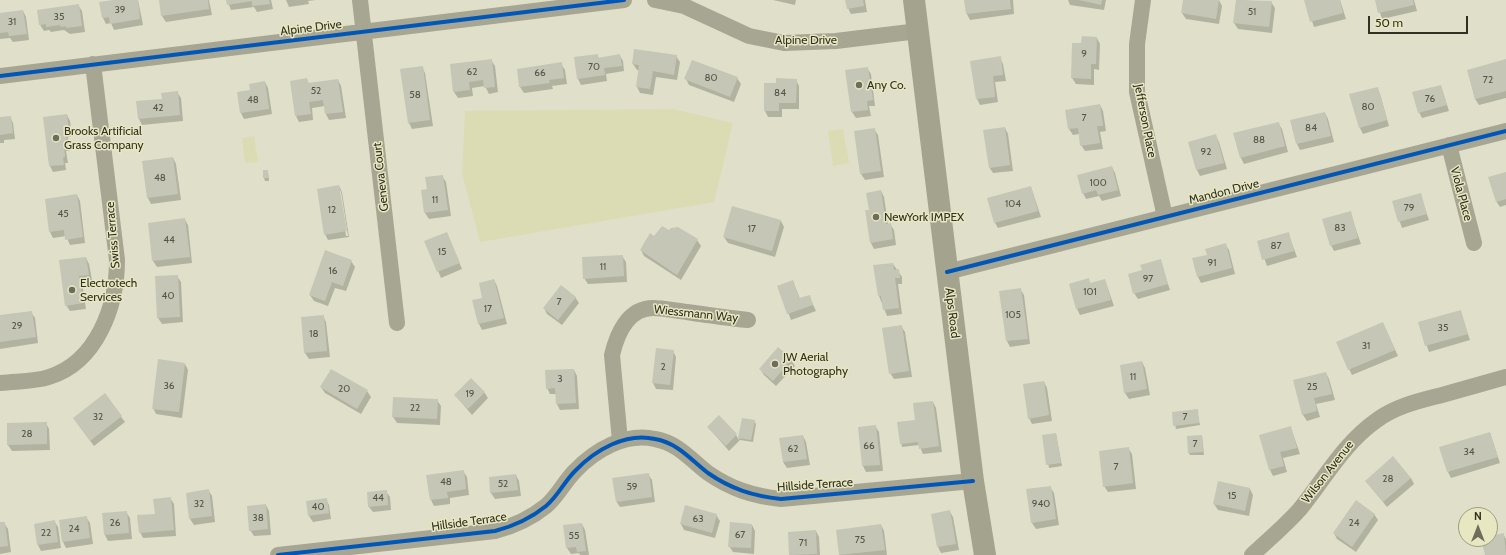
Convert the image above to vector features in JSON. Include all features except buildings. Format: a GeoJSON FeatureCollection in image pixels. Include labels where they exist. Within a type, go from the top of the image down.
{"type":"FeatureCollection","features":[{"type":"Feature","properties":{"kind":"main road","name":"Alps Road"},"geometry":{"type":"LineString","coordinates":[[914,0],[973,481],[984,555]]}},
{"type":"Feature","properties":{"kind":"street","name":"Geneva Court"},"geometry":{"type":"LineString","coordinates":[[360,0],[396,322]]}},
{"type":"Feature","properties":{"kind":"street","name":"Alpine Drive"},"geometry":{"type":"LineString","coordinates":[[0,76],[624,0]]}},
{"type":"Feature","properties":{"kind":"street","name":"Alpine Drive"},"geometry":{"type":"LineString","coordinates":[[654,0],[684,6],[749,36],[784,43],[844,40],[918,31]]}},
{"type":"Feature","properties":{"kind":"street","name":"Jefferson Place"},"geometry":{"type":"LineString","coordinates":[[1144,0],[1137,44],[1137,92],[1166,217]]}},
{"type":"Feature","properties":{"kind":"street","name":"Swiss Terrace"},"geometry":{"type":"LineString","coordinates":[[0,383],[39,380],[65,370],[79,359],[92,345],[110,310],[115,289],[117,260],[93,64]]}},
{"type":"Feature","properties":{"kind":"street","name":"Mandon Drive"},"geometry":{"type":"LineString","coordinates":[[947,272],[1506,131]]}},
{"type":"Feature","properties":{"kind":"street","name":"Viola Place"},"geometry":{"type":"LineString","coordinates":[[1448,145],[1474,243]]}},
{"type":"Feature","properties":{"kind":"street","name":"Wiessmann Way"},"geometry":{"type":"LineString","coordinates":[[620,441],[612,355],[621,329],[629,319],[635,314],[653,308],[748,320]]}},
{"type":"Feature","properties":{"kind":"street","name":"Wilson Avenue"},"geometry":{"type":"LineString","coordinates":[[1252,555],[1276,534],[1299,510],[1344,450],[1360,433],[1378,419],[1397,408],[1417,401],[1506,377]]}},
{"type":"Feature","properties":{"kind":"street","name":"Hillside Terrace"},"geometry":{"type":"LineString","coordinates":[[278,555],[304,554],[495,531],[513,526],[530,517],[547,505],[562,490],[574,472],[603,448],[620,441],[641,436],[657,439],[673,445],[724,483],[758,497],[781,499],[973,481]]}},
{"type":"Feature","properties":{"kind":"green space"},"geometry":{"type":"Polygon","coordinates":[[[673,109],[733,123],[714,202],[480,242],[462,173],[465,111],[673,109]]]}},
{"type":"Feature","properties":{"kind":"green space"},"geometry":{"type":"Polygon","coordinates":[[[843,129],[849,163],[833,166],[828,131],[843,129]]]}},
{"type":"Feature","properties":{"kind":"green space"},"geometry":{"type":"Polygon","coordinates":[[[254,136],[258,162],[245,163],[242,138],[254,136]]]}},
{"type":"Feature","properties":{"kind":"cycle path"},"geometry":{"type":"LineString","coordinates":[[0,76],[624,0]]}},
{"type":"Feature","properties":{"kind":"cycle path"},"geometry":{"type":"LineString","coordinates":[[947,272],[1506,131]]}},
{"type":"Feature","properties":{"kind":"cycle path"},"geometry":{"type":"LineString","coordinates":[[278,555],[495,531],[509,527],[522,522],[546,506],[554,498],[571,475],[592,456],[612,444],[633,438],[655,439],[671,444],[717,479],[752,494],[781,499],[973,481]]}},
{"type":"Feature","properties":{"kind":"place","name":"Any Co."},"geometry":{"type":"Point","coordinates":[859,85]}},
{"type":"Feature","properties":{"kind":"place","name":"Brooks Artificial Grass Company"},"geometry":{"type":"Point","coordinates":[56,138]}},
{"type":"Feature","properties":{"kind":"place","name":"NewYork IMPEX"},"geometry":{"type":"Point","coordinates":[876,217]}},
{"type":"Feature","properties":{"kind":"place","name":"Electrotech Services"},"geometry":{"type":"Point","coordinates":[72,290]}},
{"type":"Feature","properties":{"kind":"place","name":"JW Aerial Photography"},"geometry":{"type":"Point","coordinates":[775,364]}}]}
